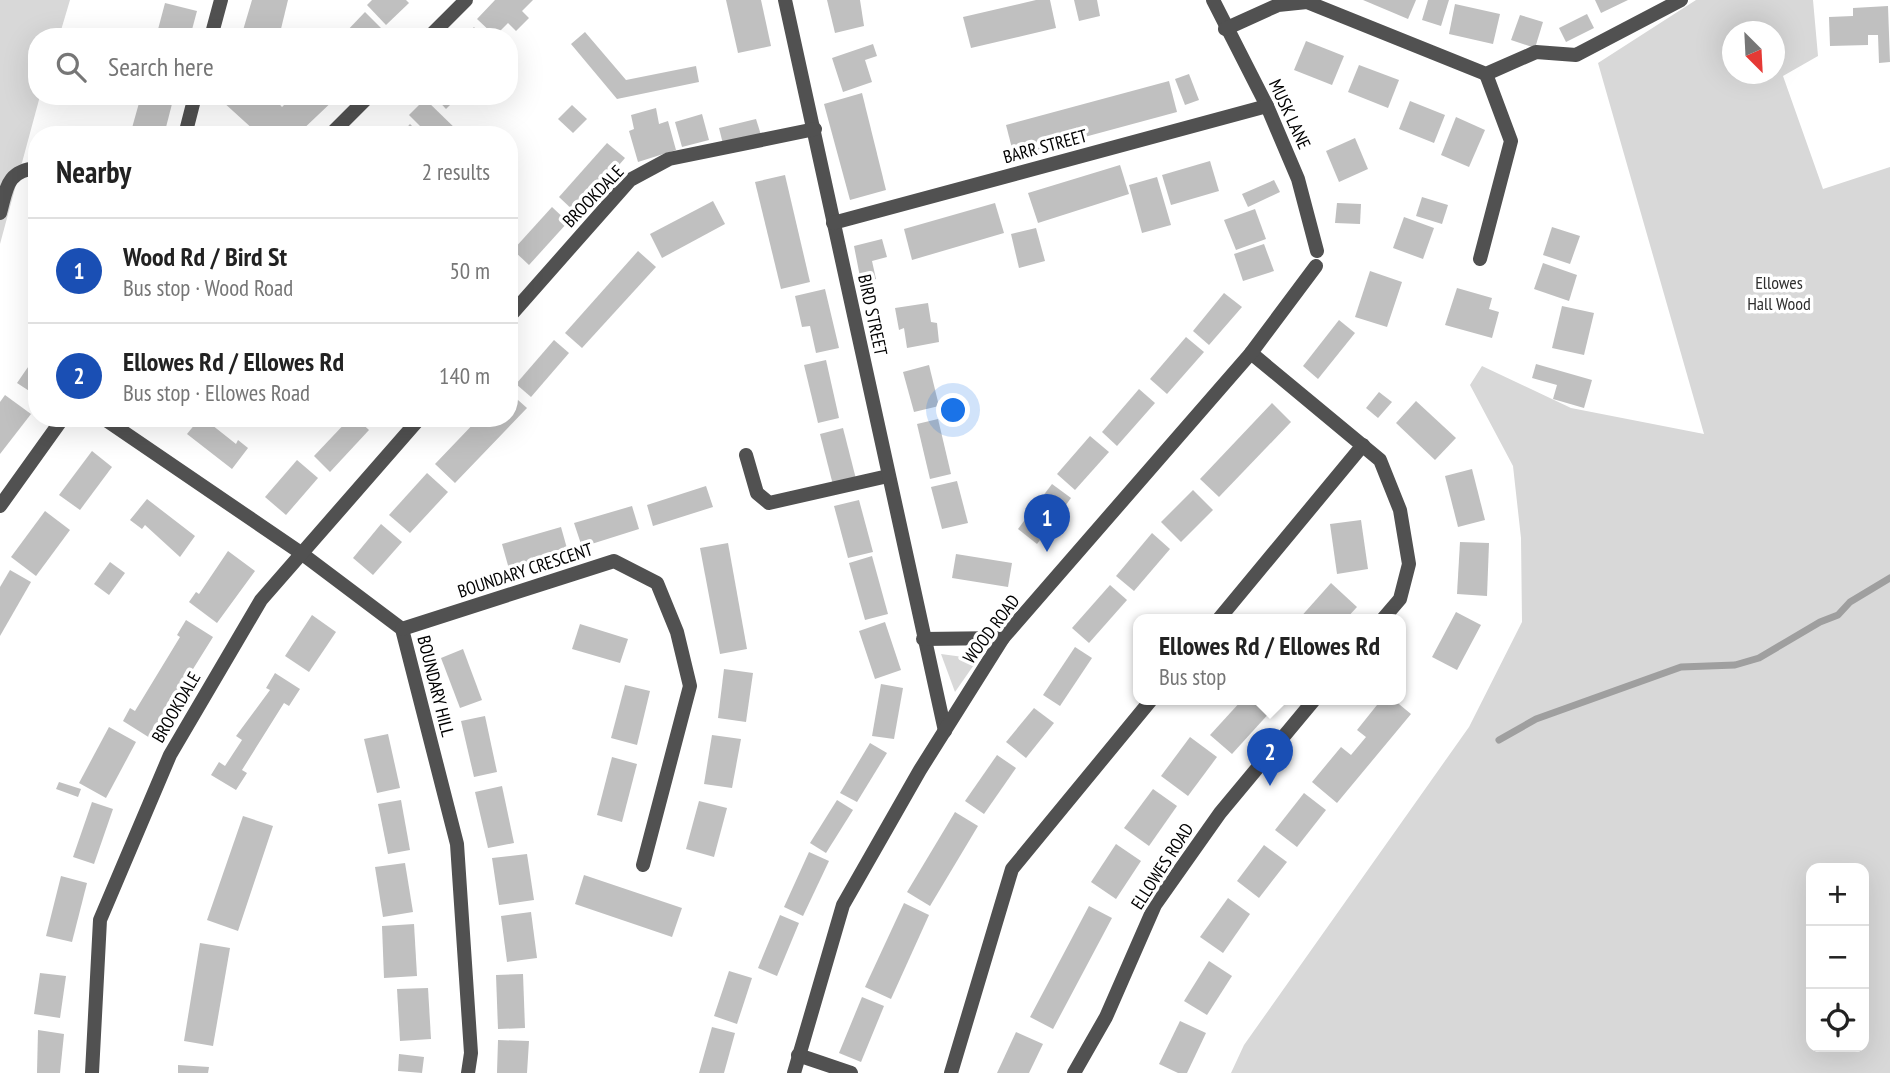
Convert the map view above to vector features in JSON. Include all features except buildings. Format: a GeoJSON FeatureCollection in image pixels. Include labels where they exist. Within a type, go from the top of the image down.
{"type":"FeatureCollection","features":[{"type":"Feature","properties":{"kind":"street"},"geometry":{"type":"LineString","coordinates":[[214,28],[222,0]]}},
{"type":"Feature","properties":{"kind":"street"},"geometry":{"type":"LineString","coordinates":[[438,28],[466,0]]}},
{"type":"Feature","properties":{"kind":"street","name":"BIRD STREET"},"geometry":{"type":"LineString","coordinates":[[785,0],[945,731]]}},
{"type":"Feature","properties":{"kind":"street","name":"MUSK LANE"},"geometry":{"type":"LineString","coordinates":[[1213,0],[1225,29],[1267,106],[1298,178],[1317,258]]}},
{"type":"Feature","properties":{"kind":"street"},"geometry":{"type":"LineString","coordinates":[[1225,29],[1278,5],[1307,2],[1486,74],[1536,52],[1576,55],[1681,0]]}},
{"type":"Feature","properties":{"kind":"street"},"geometry":{"type":"LineString","coordinates":[[1480,259],[1511,141],[1486,74]]}},
{"type":"Feature","properties":{"kind":"street"},"geometry":{"type":"LineString","coordinates":[[187,126],[193,105]]}},
{"type":"Feature","properties":{"kind":"street"},"geometry":{"type":"LineString","coordinates":[[339,126],[360,105]]}},
{"type":"Feature","properties":{"kind":"street","name":"BARR STREET"},"geometry":{"type":"LineString","coordinates":[[833,223],[1267,106]]}},
{"type":"Feature","properties":{"kind":"street","name":"BROOKDALE"},"geometry":{"type":"LineString","coordinates":[[518,307],[630,180],[669,159],[815,129]]}},
{"type":"Feature","properties":{"kind":"street"},"geometry":{"type":"LineString","coordinates":[[0,214],[11,178],[20,170],[28,169]]}},
{"type":"Feature","properties":{"kind":"street","name":"WOOD ROAD"},"geometry":{"type":"LineString","coordinates":[[794,1073],[843,905],[1003,638],[1251,353],[1317,258]]}},
{"type":"Feature","properties":{"kind":"street"},"geometry":{"type":"LineString","coordinates":[[1251,353],[1380,460],[1401,510],[1409,564],[1400,598],[1387,614]]}},
{"type":"Feature","properties":{"kind":"street"},"geometry":{"type":"LineString","coordinates":[[0,506],[57,427]]}},
{"type":"Feature","properties":{"kind":"street","name":"BOUNDARY HILL"},"geometry":{"type":"LineString","coordinates":[[116,427],[301,554],[402,629],[457,844],[471,1053],[468,1073]]}},
{"type":"Feature","properties":{"kind":"street","name":"BROOKDALE"},"geometry":{"type":"LineString","coordinates":[[92,1073],[100,920],[170,755],[261,600],[412,427]]}},
{"type":"Feature","properties":{"kind":"street"},"geometry":{"type":"LineString","coordinates":[[1223,614],[1363,445]]}},
{"type":"Feature","properties":{"kind":"street"},"geometry":{"type":"LineString","coordinates":[[746,454],[757,493],[769,503],[888,476]]}},
{"type":"Feature","properties":{"kind":"street","name":"BOUNDARY CRESCENT"},"geometry":{"type":"LineString","coordinates":[[402,629],[614,562],[657,583],[677,632],[690,686],[643,865]]}},
{"type":"Feature","properties":{"kind":"street"},"geometry":{"type":"LineString","coordinates":[[923,639],[1003,638]]}},
{"type":"Feature","properties":{"kind":"street"},"geometry":{"type":"LineString","coordinates":[[951,1073],[1012,869],[1147,705]]}},
{"type":"Feature","properties":{"kind":"street","name":"ELLOWES ROAD"},"geometry":{"type":"LineString","coordinates":[[1074,1073],[1106,1017],[1156,905],[1220,813],[1310,705]]}},
{"type":"Feature","properties":{"kind":"street"},"geometry":{"type":"LineString","coordinates":[[798,1055],[851,1073]]}},
{"type":"Feature","properties":{"kind":"green space"},"geometry":{"type":"Polygon","coordinates":[[[0,0],[70,0],[62,28],[28,28],[28,105],[38,105],[32,126],[28,126],[28,140],[0,244],[0,0]]]}},
{"type":"Feature","properties":{"kind":"green space","name":"Ellowes Hall Wood"},"geometry":{"type":"Polygon","coordinates":[[[1696,0],[1813,0],[1818,56],[1785,75],[1785,21],[1722,21],[1722,84],[1785,84],[1785,82],[1823,189],[1890,167],[1890,1073],[1231,1073],[1244,1045],[1469,727],[1522,622],[1521,538],[1513,466],[1470,385],[1482,366],[1571,408],[1704,434],[1598,63],[1696,0]]]}},
{"type":"Feature","properties":{"kind":"green space"},"geometry":{"type":"Polygon","coordinates":[[[941,654],[978,659],[955,692],[941,654]]]}},
{"type":"Feature","properties":{"kind":"waterway"},"geometry":{"type":"LineString","coordinates":[[1499,740],[1536,719],[1681,667],[1735,665],[1759,658],[1820,622],[1838,615],[1850,602],[1890,578]]}},
{"type":"Feature","properties":{"kind":"place","name":"Wood Rd / Bird St"},"geometry":{"type":"Point","coordinates":[1047,552]}},
{"type":"Feature","properties":{"kind":"place","name":"Ellowes Rd / Ellowes Rd"},"geometry":{"type":"Point","coordinates":[1270,786]}}]}
